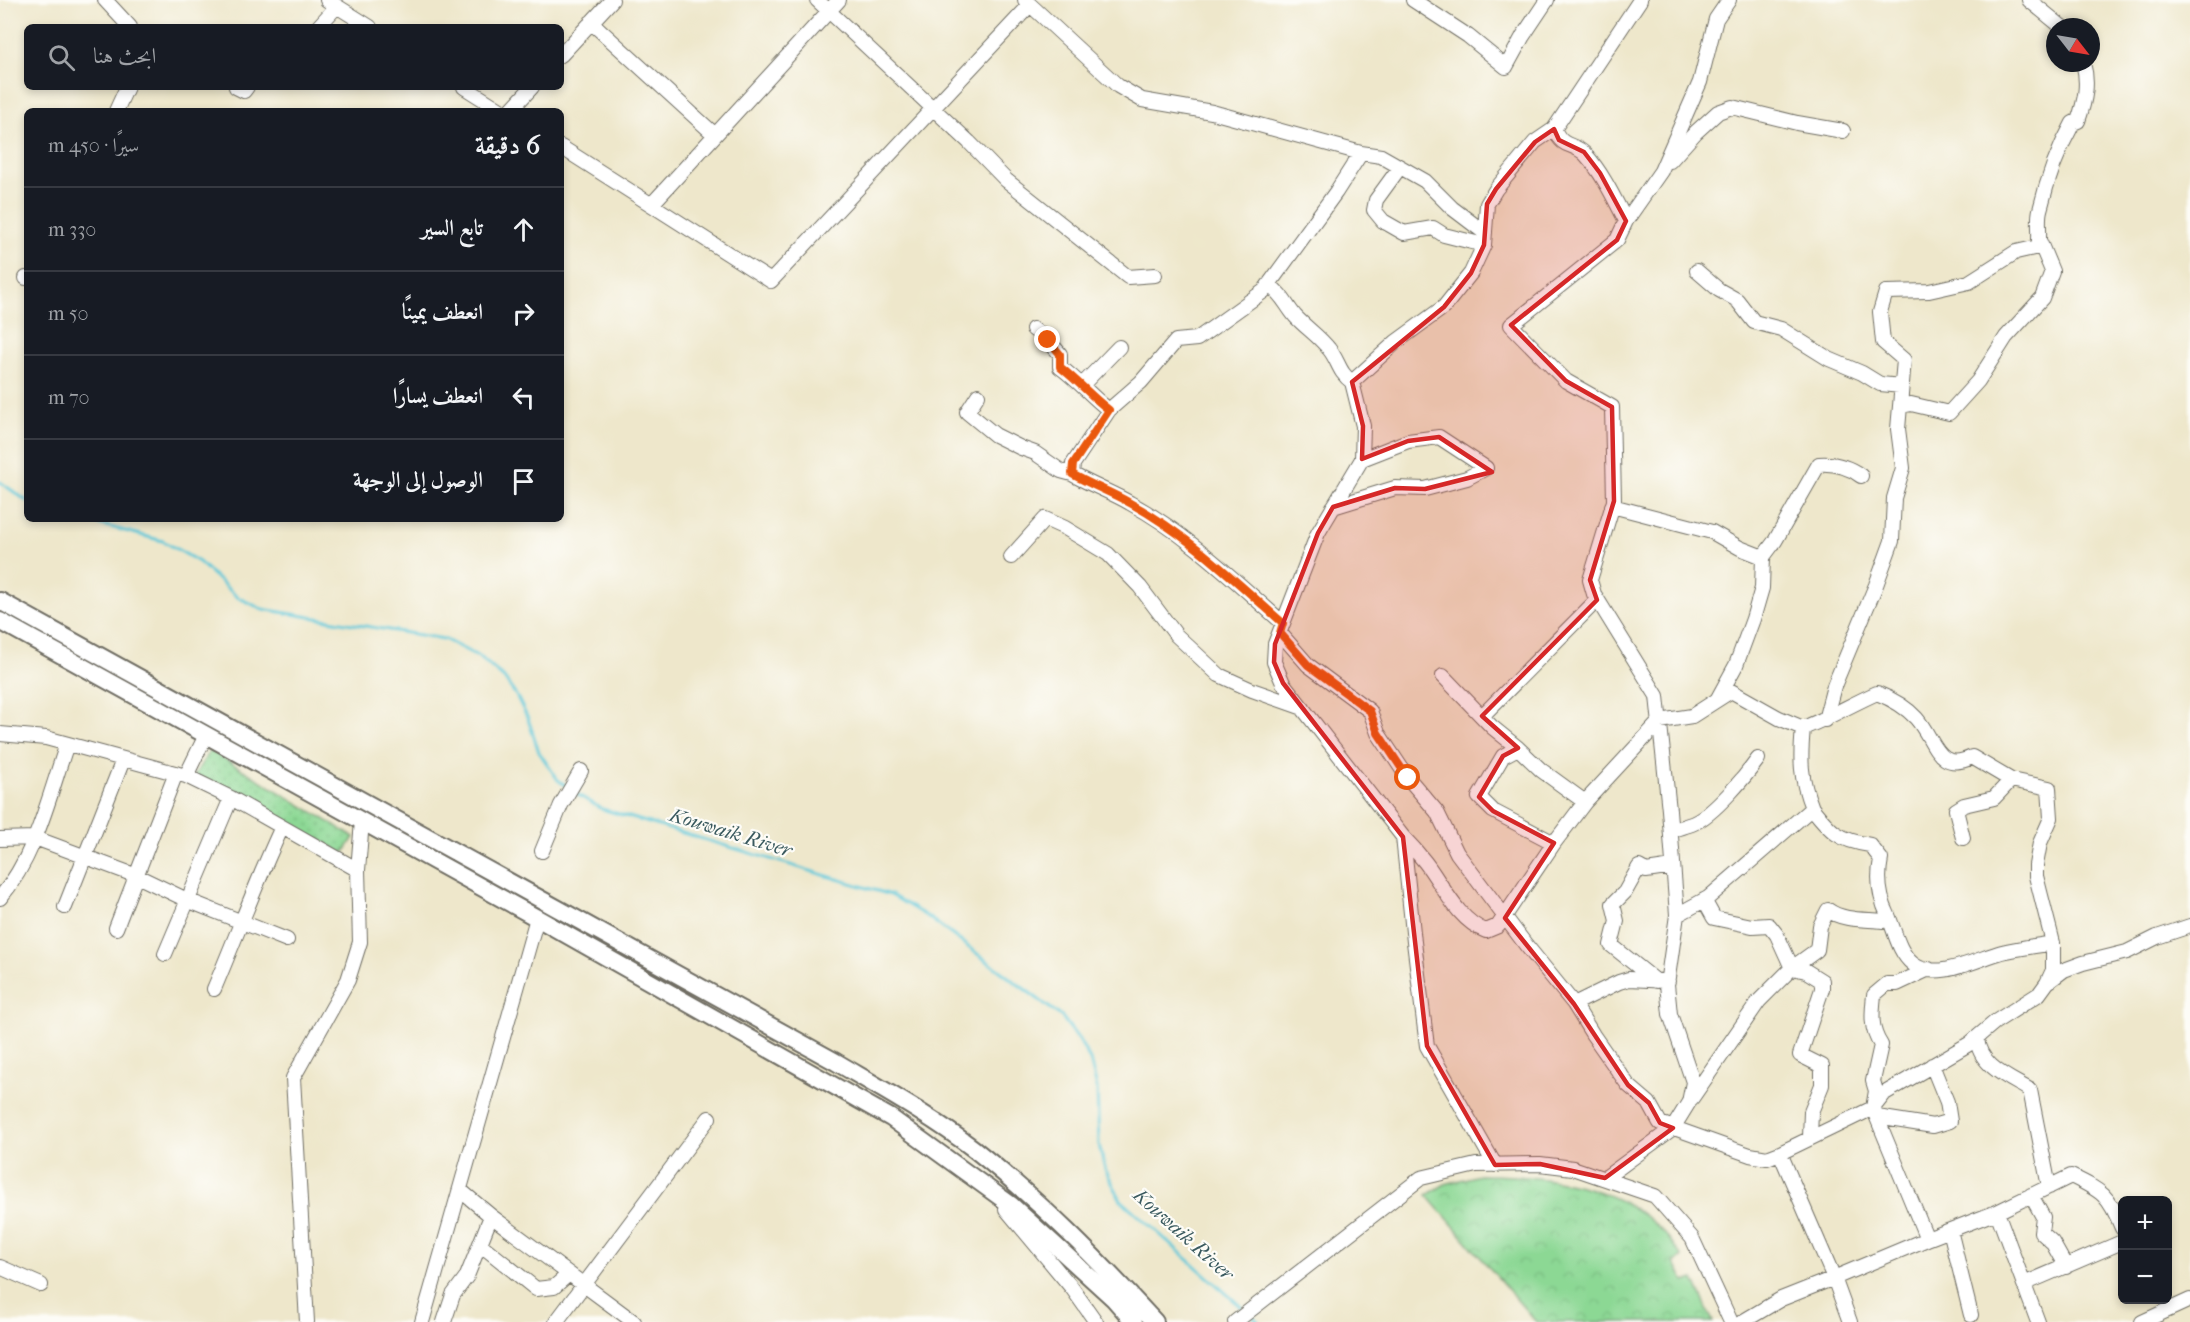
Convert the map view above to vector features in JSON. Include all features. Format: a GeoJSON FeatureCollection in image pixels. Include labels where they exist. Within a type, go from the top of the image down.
{"type":"FeatureCollection","features":[{"type":"Feature","properties":{"kind":"main road"},"geometry":{"type":"LineString","coordinates":[[1,603],[253,751],[362,821],[891,1118],[1011,1205],[1113,1298],[1134,1322]]}},
{"type":"Feature","properties":{"kind":"main road"},"geometry":{"type":"LineString","coordinates":[[0,621],[206,735],[253,751],[825,1056],[909,1106],[973,1148],[1034,1199],[1096,1258],[1155,1322]]}},
{"type":"Feature","properties":{"kind":"street"},"geometry":{"type":"LineString","coordinates":[[105,0],[127,24]]}},
{"type":"Feature","properties":{"kind":"street"},"geometry":{"type":"LineString","coordinates":[[564,52],[612,0]]}},
{"type":"Feature","properties":{"kind":"street"},"geometry":{"type":"LineString","coordinates":[[817,0],[1006,180],[1128,277],[1155,275]]}},
{"type":"Feature","properties":{"kind":"street"},"geometry":{"type":"LineString","coordinates":[[652,204],[839,0]]}},
{"type":"Feature","properties":{"kind":"street"},"geometry":{"type":"LineString","coordinates":[[1413,0],[1468,36],[1506,67],[1547,0]]}},
{"type":"Feature","properties":{"kind":"street"},"geometry":{"type":"LineString","coordinates":[[1352,382],[1396,342],[1444,307],[1471,273],[1484,239],[1487,204],[1496,189],[1535,142],[1554,129],[1640,0]]}},
{"type":"Feature","properties":{"kind":"street"},"geometry":{"type":"LineString","coordinates":[[1661,171],[1700,81],[1716,19],[1729,0]]}},
{"type":"Feature","properties":{"kind":"street"},"geometry":{"type":"LineString","coordinates":[[2029,0],[2051,18]]}},
{"type":"Feature","properties":{"kind":"street"},"geometry":{"type":"LineString","coordinates":[[564,149],[771,281],[933,109],[1028,2],[1118,86],[1142,100],[1212,112],[1361,153],[1381,156],[1425,181],[1484,239]]}},
{"type":"Feature","properties":{"kind":"street"},"geometry":{"type":"LineString","coordinates":[[320,24],[332,3],[365,24]]}},
{"type":"Feature","properties":{"kind":"street"},"geometry":{"type":"LineString","coordinates":[[591,22],[715,135]]}},
{"type":"Feature","properties":{"kind":"street"},"geometry":{"type":"LineString","coordinates":[[1825,720],[1834,686],[1892,540],[1894,498],[1903,468],[1898,429],[1904,360],[1882,342],[1880,312],[1887,292],[1929,291],[1969,282],[2016,252],[2038,247],[2040,211],[2053,166],[2073,123],[2078,121],[2082,111],[2087,78],[2085,72]]}},
{"type":"Feature","properties":{"kind":"street"},"geometry":{"type":"LineString","coordinates":[[117,108],[126,90]]}},
{"type":"Feature","properties":{"kind":"street"},"geometry":{"type":"LineString","coordinates":[[469,90],[497,108]]}},
{"type":"Feature","properties":{"kind":"street"},"geometry":{"type":"LineString","coordinates":[[513,108],[529,90]]}},
{"type":"Feature","properties":{"kind":"street"},"geometry":{"type":"LineString","coordinates":[[1689,1102],[1693,1082],[1670,1014],[1662,981],[1677,915],[1657,696],[1597,600],[1590,580],[1614,501],[1612,407],[1566,381],[1511,325],[1617,240],[1626,221],[1661,171],[1696,132],[1718,112],[1732,107],[1797,123],[1843,131]]}},
{"type":"Feature","properties":{"kind":"street"},"geometry":{"type":"LineString","coordinates":[[1554,129],[1559,140],[1583,152],[1600,173],[1626,221]]}},
{"type":"Feature","properties":{"kind":"street"},"geometry":{"type":"LineString","coordinates":[[1072,474],[1073,464],[1109,410],[1141,382],[1176,341],[1197,339],[1269,285],[1361,153]]}},
{"type":"Feature","properties":{"kind":"street"},"geometry":{"type":"LineString","coordinates":[[1400,167],[1376,200],[1374,210],[1383,221],[1404,233],[1433,228],[1444,235],[1484,239]]}},
{"type":"Feature","properties":{"kind":"street"},"geometry":{"type":"LineString","coordinates":[[1900,406],[1911,404],[1949,413],[1978,381],[2006,337],[2042,298],[2052,270],[2039,240]]}},
{"type":"Feature","properties":{"kind":"street"},"geometry":{"type":"LineString","coordinates":[[1697,271],[1719,290],[1737,300],[1754,322],[1781,329],[1829,359],[1862,373],[1880,384],[1902,386]]}},
{"type":"Feature","properties":{"kind":"street"},"geometry":{"type":"LineString","coordinates":[[1269,285],[1281,294],[1295,316],[1322,340],[1331,351],[1342,375],[1352,382],[1363,426],[1362,459],[1318,532],[1275,644],[1274,662],[1283,683],[1425,862],[1459,910],[1474,926],[1486,931],[1498,926],[1554,843],[1585,802],[1660,721],[1692,716],[1731,691],[1779,718],[1803,728],[1825,720],[1843,708],[1877,693],[1893,700],[1916,717],[1942,758],[1949,762],[1960,763],[1972,758],[2011,780],[2049,788],[2051,818],[2040,843],[2036,865],[2036,876],[2053,943],[2053,970],[2047,983],[2039,994],[1995,1022],[1977,1038],[1885,1093],[1875,1112]]}},
{"type":"Feature","properties":{"kind":"street"},"geometry":{"type":"LineString","coordinates":[[1033,329],[1048,340],[1060,354],[1060,367],[1083,384],[1109,410]]}},
{"type":"Feature","properties":{"kind":"street"},"geometry":{"type":"LineString","coordinates":[[1083,384],[1119,347]]}},
{"type":"Feature","properties":{"kind":"street"},"geometry":{"type":"LineString","coordinates":[[978,395],[967,412],[995,435],[1035,453],[1061,471],[1072,474],[1131,503],[1189,542],[1221,567],[1281,628],[1308,665],[1370,711],[1378,733],[1408,778],[1437,812],[1457,853],[1505,918],[1574,1004],[1629,1085],[1649,1103],[1660,1123],[1750,1155],[1767,1158],[1810,1137],[1875,1112],[1934,1126],[1950,1121],[1947,1102],[1932,1065]]}},
{"type":"Feature","properties":{"kind":"street"},"geometry":{"type":"LineString","coordinates":[[1334,507],[1395,488],[1425,489],[1467,478],[1486,468],[1439,437],[1408,441],[1362,459]]}},
{"type":"Feature","properties":{"kind":"street"},"geometry":{"type":"LineString","coordinates":[[1718,700],[1736,665],[1753,619],[1762,588],[1763,557],[1775,541],[1819,464],[1832,463],[1855,471],[1861,476]]}},
{"type":"Feature","properties":{"kind":"street"},"geometry":{"type":"LineString","coordinates":[[1612,506],[1712,532],[1740,548],[1763,557]]}},
{"type":"Feature","properties":{"kind":"street"},"geometry":{"type":"LineString","coordinates":[[1011,556],[1046,519],[1065,528],[1108,554],[1140,587],[1176,635],[1219,675],[1252,690],[1303,708]]}},
{"type":"Feature","properties":{"kind":"street"},"geometry":{"type":"LineString","coordinates":[[1482,716],[1597,600]]}},
{"type":"Feature","properties":{"kind":"street"},"geometry":{"type":"LineString","coordinates":[[1443,676],[1492,727],[1541,770],[1585,802]]}},
{"type":"Feature","properties":{"kind":"street"},"geometry":{"type":"LineString","coordinates":[[1803,728],[1800,761],[1804,789],[1812,808],[1832,832],[1855,842],[1870,845],[1881,859],[1878,873],[1879,895],[1903,954],[1915,966],[1936,971],[1958,968],[2002,952],[2053,943]]}},
{"type":"Feature","properties":{"kind":"street"},"geometry":{"type":"LineString","coordinates":[[0,734],[46,738],[181,775],[231,798],[358,870]]}},
{"type":"Feature","properties":{"kind":"street"},"geometry":{"type":"LineString","coordinates":[[116,928],[181,775],[206,735]]}},
{"type":"Feature","properties":{"kind":"street"},"geometry":{"type":"LineString","coordinates":[[0,898],[10,886],[35,838],[67,744]]}},
{"type":"Feature","properties":{"kind":"street"},"geometry":{"type":"LineString","coordinates":[[1518,748],[1503,756],[1479,797],[1492,811],[1554,843]]}},
{"type":"Feature","properties":{"kind":"street"},"geometry":{"type":"LineString","coordinates":[[1671,831],[1696,822],[1726,797],[1758,759]]}},
{"type":"Feature","properties":{"kind":"street"},"geometry":{"type":"LineString","coordinates":[[65,907],[123,760]]}},
{"type":"Feature","properties":{"kind":"street"},"geometry":{"type":"LineString","coordinates":[[542,851],[561,805],[579,775]]}},
{"type":"Feature","properties":{"kind":"street"},"geometry":{"type":"LineString","coordinates":[[1963,838],[1956,810],[1964,805],[1994,798],[2011,780]]}},
{"type":"Feature","properties":{"kind":"street"},"geometry":{"type":"LineString","coordinates":[[165,954],[231,798]]}},
{"type":"Feature","properties":{"kind":"street"},"geometry":{"type":"LineString","coordinates":[[1677,915],[1704,900],[1812,808]]}},
{"type":"Feature","properties":{"kind":"street"},"geometry":{"type":"LineString","coordinates":[[306,1322],[293,1078],[348,980],[360,942],[358,870],[362,821]]}},
{"type":"Feature","properties":{"kind":"street"},"geometry":{"type":"LineString","coordinates":[[214,989],[243,923],[259,877],[282,827]]}},
{"type":"Feature","properties":{"kind":"street"},"geometry":{"type":"LineString","coordinates":[[1403,837],[1427,1046],[1495,1165]]}},
{"type":"Feature","properties":{"kind":"street"},"geometry":{"type":"LineString","coordinates":[[0,839],[35,838],[137,876],[187,900],[287,940]]}},
{"type":"Feature","properties":{"kind":"street"},"geometry":{"type":"LineString","coordinates":[[1662,981],[1611,945],[1617,921],[1613,904],[1625,892],[1639,867],[1646,871],[1674,867]]}},
{"type":"Feature","properties":{"kind":"street"},"geometry":{"type":"LineString","coordinates":[[1704,900],[1714,918],[1752,926],[1769,925],[1777,935],[1792,968]]}},
{"type":"Feature","properties":{"kind":"street"},"geometry":{"type":"LineString","coordinates":[[1605,1178],[1673,1128],[1760,1001],[1792,968],[1818,950],[1820,926],[1828,910],[1836,916],[1853,919],[1883,921],[1888,915]]}},
{"type":"Feature","properties":{"kind":"street"},"geometry":{"type":"LineString","coordinates":[[422,1322],[537,918]]}},
{"type":"Feature","properties":{"kind":"street"},"geometry":{"type":"LineString","coordinates":[[2047,983],[2064,970],[2127,952],[2157,937],[2190,926]]}},
{"type":"Feature","properties":{"kind":"street"},"geometry":{"type":"LineString","coordinates":[[1792,968],[1806,971],[1822,981],[1822,989],[1800,1056],[1822,1066],[1822,1085],[1811,1113],[1810,1137]]}},
{"type":"Feature","properties":{"kind":"street"},"geometry":{"type":"LineString","coordinates":[[1927,1239],[1875,1112],[1876,1091],[1873,1081],[1881,1045],[1873,1034],[1872,1011],[1874,995],[1887,984],[1897,984],[1929,969]]}},
{"type":"Feature","properties":{"kind":"street"},"geometry":{"type":"LineString","coordinates":[[1574,1004],[1629,979],[1662,981]]}},
{"type":"Feature","properties":{"kind":"street"},"geometry":{"type":"LineString","coordinates":[[1977,1038],[1978,1048],[1990,1067],[2030,1090],[2049,1187]]}},
{"type":"Feature","properties":{"kind":"street"},"geometry":{"type":"LineString","coordinates":[[556,1322],[709,1118]]}},
{"type":"Feature","properties":{"kind":"street"},"geometry":{"type":"LineString","coordinates":[[1780,1153],[1851,1322]]}},
{"type":"Feature","properties":{"kind":"street"},"geometry":{"type":"LineString","coordinates":[[1250,1322],[1296,1276],[1421,1179],[1476,1165],[1540,1164],[1573,1168],[1655,1196],[1692,1238],[1731,1322]]}},
{"type":"Feature","properties":{"kind":"street"},"geometry":{"type":"LineString","coordinates":[[1742,1322],[1781,1299],[1997,1212],[2071,1176],[2099,1189],[2115,1209],[2118,1217]]}},
{"type":"Feature","properties":{"kind":"street"},"geometry":{"type":"LineString","coordinates":[[460,1190],[491,1216],[634,1322]]}},
{"type":"Feature","properties":{"kind":"street"},"geometry":{"type":"LineString","coordinates":[[992,1191],[1072,1288],[1096,1322]]}},
{"type":"Feature","properties":{"kind":"street"},"geometry":{"type":"LineString","coordinates":[[2031,1195],[2043,1218],[2041,1232],[2052,1242],[2066,1267]]}},
{"type":"Feature","properties":{"kind":"street"},"geometry":{"type":"LineString","coordinates":[[1997,1212],[2038,1322]]}},
{"type":"Feature","properties":{"kind":"street"},"geometry":{"type":"LineString","coordinates":[[444,1322],[453,1295],[467,1276],[491,1216]]}},
{"type":"Feature","properties":{"kind":"street"},"geometry":{"type":"LineString","coordinates":[[1950,1230],[1971,1315]]}},
{"type":"Feature","properties":{"kind":"street"},"geometry":{"type":"LineString","coordinates":[[480,1244],[536,1289],[554,1287],[569,1274]]}},
{"type":"Feature","properties":{"kind":"street"},"geometry":{"type":"LineString","coordinates":[[2024,1284],[2118,1244]]}},
{"type":"Feature","properties":{"kind":"street"},"geometry":{"type":"LineString","coordinates":[[0,1268],[41,1285]]}},
{"type":"Feature","properties":{"kind":"street"},"geometry":{"type":"LineString","coordinates":[[1234,1322],[1280,1292]]}},
{"type":"Feature","properties":{"kind":"street"},"geometry":{"type":"LineString","coordinates":[[2142,1322],[2190,1300]]}},
{"type":"Feature","properties":{"kind":"highlighted area"},"geometry":{"type":"Polygon","coordinates":[[[1554,129],[1559,140],[1584,152],[1600,173],[1626,221],[1617,240],[1511,325],[1566,381],[1612,407],[1614,501],[1590,580],[1597,600],[1482,716],[1518,748],[1503,756],[1479,797],[1493,811],[1554,843],[1505,918],[1574,1004],[1628,1085],[1649,1103],[1660,1123],[1673,1128],[1605,1178],[1540,1164],[1495,1165],[1427,1046],[1403,837],[1283,683],[1274,662],[1275,644],[1318,533],[1333,507],[1395,488],[1425,489],[1492,472],[1439,437],[1408,441],[1362,459],[1363,426],[1352,382],[1444,307],[1471,273],[1484,245],[1487,204],[1496,189],[1535,142],[1554,129]]]}},
{"type":"Feature","properties":{"kind":"green space"},"geometry":{"type":"Polygon","coordinates":[[[210,750],[354,837],[344,853],[194,776],[210,750]]]}},
{"type":"Feature","properties":{"kind":"green space"},"geometry":{"type":"Polygon","coordinates":[[[1479,1175],[1528,1177],[1577,1185],[1623,1202],[1644,1215],[1665,1234],[1682,1257],[1674,1263],[1685,1282],[1694,1279],[1713,1322],[1536,1322],[1427,1195],[1445,1184],[1479,1175]]]}},
{"type":"Feature","properties":{"kind":"waterway","name":"Kouwaik River"},"geometry":{"type":"LineString","coordinates":[[0,482],[24,499]]}},
{"type":"Feature","properties":{"kind":"waterway","name":"Kouwaik River"},"geometry":{"type":"LineString","coordinates":[[91,522],[163,541],[199,562],[237,597],[262,609],[444,639],[481,658],[504,678],[517,697],[528,719],[539,752],[558,780],[568,787]]}},
{"type":"Feature","properties":{"kind":"waterway","name":"Kouwaik River"},"geometry":{"type":"LineString","coordinates":[[573,792],[602,809],[891,895],[928,917],[1062,1017],[1090,1060],[1097,1088],[1099,1145],[1105,1169],[1121,1200],[1245,1310]]}},
{"type":"Feature","properties":{"kind":"waterway","name":"Kouwaik River"},"geometry":{"type":"LineString","coordinates":[[1250,1314],[1259,1322]]}},
{"type":"Feature","properties":{"kind":"route"},"geometry":{"type":"LineString","coordinates":[[1048,340],[1060,354],[1060,367],[1083,384],[1109,410],[1073,464],[1072,474],[1131,503],[1189,542],[1261,603],[1283,623],[1280,633],[1308,665],[1370,711],[1378,733],[1408,778]]}}]}
